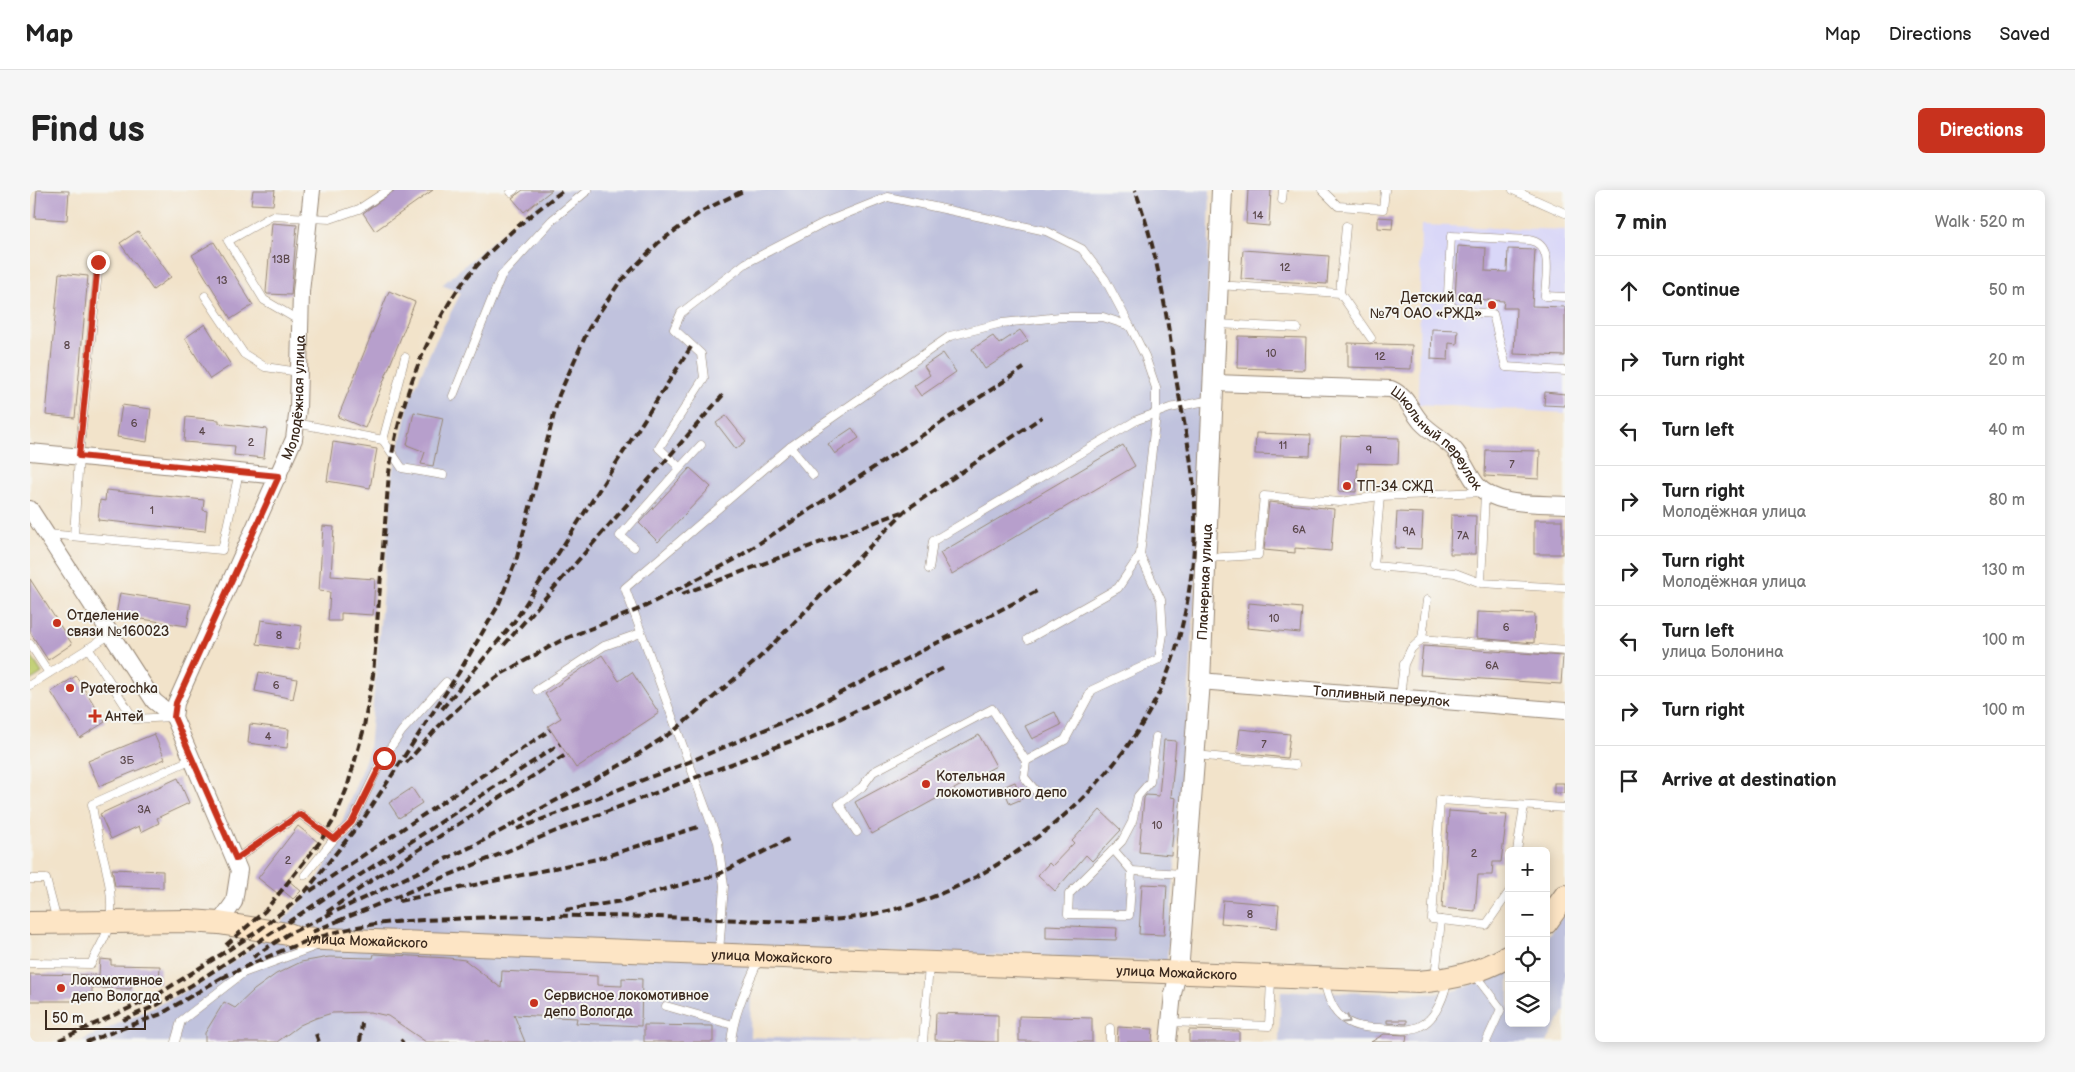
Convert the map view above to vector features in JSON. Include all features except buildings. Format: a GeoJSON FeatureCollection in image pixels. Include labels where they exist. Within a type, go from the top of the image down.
{"type":"FeatureCollection","features":[{"type":"Feature","properties":{"kind":"main road"},"geometry":{"type":"LineString","coordinates":[[1550,917],[1565,896]]}},
{"type":"Feature","properties":{"kind":"main road","name":"улица Можайского"},"geometry":{"type":"LineString","coordinates":[[30,923],[189,921],[219,923],[298,938],[335,940],[1323,980],[1441,980],[1474,973],[1505,958]]}},
{"type":"Feature","properties":{"kind":"street","name":"Молодёжная улица"},"geometry":{"type":"LineString","coordinates":[[174,717],[176,703],[294,439],[299,372],[300,320],[312,190]]}},
{"type":"Feature","properties":{"kind":"street","name":"Планерная улица"},"geometry":{"type":"LineString","coordinates":[[1178,973],[1200,681],[1222,190]]}},
{"type":"Feature","properties":{"kind":"street","name":"Школьный переулок"},"geometry":{"type":"LineString","coordinates":[[1214,391],[1391,389],[1401,393],[1418,418],[1431,432],[1454,449],[1476,484],[1485,492],[1495,497],[1527,503],[1565,505]]}},
{"type":"Feature","properties":{"kind":"street"},"geometry":{"type":"LineString","coordinates":[[30,452],[279,476]]}},
{"type":"Feature","properties":{"kind":"street"},"geometry":{"type":"LineString","coordinates":[[30,509],[154,701],[174,717],[236,859],[239,876],[235,897],[219,923]]}},
{"type":"Feature","properties":{"kind":"street","name":"Топливный переулок"},"geometry":{"type":"LineString","coordinates":[[1200,681],[1565,711]]}},
{"type":"Feature","properties":{"kind":"street"},"geometry":{"type":"LineString","coordinates":[[1168,1042],[1173,994],[1178,973]]}},
{"type":"Feature","properties":{"kind":"lane"},"geometry":{"type":"LineString","coordinates":[[300,320],[264,300],[228,241],[272,216],[330,219],[359,209],[388,190]]}},
{"type":"Feature","properties":{"kind":"lane"},"geometry":{"type":"LineString","coordinates":[[453,396],[501,276],[552,220],[588,190]]}},
{"type":"Feature","properties":{"kind":"lane"},"geometry":{"type":"LineString","coordinates":[[1282,200],[1283,190]]}},
{"type":"Feature","properties":{"kind":"lane"},"geometry":{"type":"LineString","coordinates":[[1322,190],[1338,206],[1383,209],[1385,190]]}},
{"type":"Feature","properties":{"kind":"lane"},"geometry":{"type":"LineString","coordinates":[[1513,190],[1565,213]]}},
{"type":"Feature","properties":{"kind":"lane"},"geometry":{"type":"LineString","coordinates":[[680,468],[660,448],[704,378],[701,354],[674,330],[681,313],[746,262],[886,193],[1046,231],[1082,249],[1105,280],[1145,356],[1156,388],[1156,414],[1140,555],[1118,588],[1028,639]]}},
{"type":"Feature","properties":{"kind":"lane"},"geometry":{"type":"LineString","coordinates":[[1346,226],[1340,293],[1371,338]]}},
{"type":"Feature","properties":{"kind":"lane"},"geometry":{"type":"LineString","coordinates":[[1565,297],[1545,296],[1546,252],[1541,244],[1528,240],[1451,236],[1448,295],[1451,306],[1460,311],[1493,314],[1506,366],[1565,371]]}},
{"type":"Feature","properties":{"kind":"lane"},"geometry":{"type":"LineString","coordinates":[[74,536],[79,456],[98,262]]}},
{"type":"Feature","properties":{"kind":"lane"},"geometry":{"type":"LineString","coordinates":[[1218,285],[1340,293]]}},
{"type":"Feature","properties":{"kind":"lane"},"geometry":{"type":"LineString","coordinates":[[205,296],[244,354],[265,367],[299,372]]}},
{"type":"Feature","properties":{"kind":"lane"},"geometry":{"type":"LineString","coordinates":[[719,956],[724,886],[718,842],[625,588],[790,447],[950,336],[1002,323],[1060,317],[1103,317],[1130,326]]}},
{"type":"Feature","properties":{"kind":"lane"},"geometry":{"type":"LineString","coordinates":[[1217,324],[1297,328]]}},
{"type":"Feature","properties":{"kind":"lane"},"geometry":{"type":"LineString","coordinates":[[383,440],[405,357]]}},
{"type":"Feature","properties":{"kind":"lane"},"geometry":{"type":"LineString","coordinates":[[930,569],[933,541],[1137,420],[1214,391]]}},
{"type":"Feature","properties":{"kind":"lane"},"geometry":{"type":"LineString","coordinates":[[296,423],[383,440],[402,468],[443,475]]}},
{"type":"Feature","properties":{"kind":"lane"},"geometry":{"type":"LineString","coordinates":[[634,547],[620,536],[701,445]]}},
{"type":"Feature","properties":{"kind":"lane"},"geometry":{"type":"LineString","coordinates":[[790,447],[813,475]]}},
{"type":"Feature","properties":{"kind":"lane"},"geometry":{"type":"LineString","coordinates":[[46,534],[222,550],[239,472]]}},
{"type":"Feature","properties":{"kind":"lane"},"geometry":{"type":"LineString","coordinates":[[1206,558],[1258,555],[1264,496],[1340,502],[1380,496],[1485,492],[1481,583]]}},
{"type":"Feature","properties":{"kind":"lane"},"geometry":{"type":"LineString","coordinates":[[1380,496],[1374,566],[1455,573],[1481,583],[1565,588]]}},
{"type":"Feature","properties":{"kind":"lane"},"geometry":{"type":"LineString","coordinates":[[1026,761],[1065,740],[1092,690],[1159,659],[1163,634],[1161,600],[1140,555]]}},
{"type":"Feature","properties":{"kind":"lane"},"geometry":{"type":"LineString","coordinates":[[1400,697],[1404,664],[1411,649],[1422,638],[1426,600]]}},
{"type":"Feature","properties":{"kind":"lane"},"geometry":{"type":"LineString","coordinates":[[537,690],[604,646],[641,633]]}},
{"type":"Feature","properties":{"kind":"lane"},"geometry":{"type":"LineString","coordinates":[[30,685],[111,634]]}},
{"type":"Feature","properties":{"kind":"lane"},"geometry":{"type":"LineString","coordinates":[[1422,638],[1565,651]]}},
{"type":"Feature","properties":{"kind":"lane"},"geometry":{"type":"LineString","coordinates":[[30,644],[49,673]]}},
{"type":"Feature","properties":{"kind":"lane"},"geometry":{"type":"LineString","coordinates":[[88,648],[134,719],[174,717]]}},
{"type":"Feature","properties":{"kind":"lane"},"geometry":{"type":"LineString","coordinates":[[305,874],[334,839],[352,822],[384,758],[402,731],[446,682]]}},
{"type":"Feature","properties":{"kind":"lane"},"geometry":{"type":"LineString","coordinates":[[857,832],[839,804],[862,787],[874,772],[992,709],[1026,761],[1024,777],[1040,796]]}},
{"type":"Feature","properties":{"kind":"lane"},"geometry":{"type":"LineString","coordinates":[[1114,849],[1132,871],[1129,916],[1068,914],[1069,894],[1114,849],[1122,841],[1132,822],[1138,796],[1150,782],[1156,737]]}},
{"type":"Feature","properties":{"kind":"lane"},"geometry":{"type":"LineString","coordinates":[[1194,754],[1295,765]]}},
{"type":"Feature","properties":{"kind":"lane"},"geometry":{"type":"LineString","coordinates":[[30,963],[91,964],[110,923],[111,893],[94,821],[92,804],[192,759]]}},
{"type":"Feature","properties":{"kind":"lane"},"geometry":{"type":"LineString","coordinates":[[1505,898],[1486,925],[1432,919],[1440,800],[1565,808]]}},
{"type":"Feature","properties":{"kind":"lane"},"geometry":{"type":"LineString","coordinates":[[1518,847],[1524,806]]}},
{"type":"Feature","properties":{"kind":"lane"},"geometry":{"type":"LineString","coordinates":[[236,859],[300,814],[334,839]]}},
{"type":"Feature","properties":{"kind":"lane"},"geometry":{"type":"LineString","coordinates":[[1132,871],[1186,874]]}},
{"type":"Feature","properties":{"kind":"lane"},"geometry":{"type":"LineString","coordinates":[[30,879],[46,880],[57,923]]}},
{"type":"Feature","properties":{"kind":"lane"},"geometry":{"type":"LineString","coordinates":[[1323,980],[1333,1006],[1339,1015],[1350,1024],[1367,1028],[1412,1029],[1431,1017],[1440,1004],[1441,920]]}},
{"type":"Feature","properties":{"kind":"lane"},"geometry":{"type":"LineString","coordinates":[[174,1042],[181,1021],[243,974],[335,940]]}},
{"type":"Feature","properties":{"kind":"lane"},"geometry":{"type":"LineString","coordinates":[[731,1042],[733,1025],[745,989],[760,957]]}},
{"type":"Feature","properties":{"kind":"lane"},"geometry":{"type":"LineString","coordinates":[[923,1042],[929,964]]}},
{"type":"Feature","properties":{"kind":"lane"},"geometry":{"type":"LineString","coordinates":[[1474,973],[1501,1009],[1486,1042]]}},
{"type":"Feature","properties":{"kind":"lane"},"geometry":{"type":"LineString","coordinates":[[1170,1022],[1268,1026],[1271,977]]}},
{"type":"Feature","properties":{"kind":"lane"},"geometry":{"type":"LineString","coordinates":[[666,1006],[733,1025]]}},
{"type":"Feature","properties":{"kind":"lane"},"geometry":{"type":"LineString","coordinates":[[1110,1028],[1110,1042]]}},
{"type":"Feature","properties":{"kind":"shaded area"},"geometry":{"type":"Polygon","coordinates":[[[552,190],[1210,190],[1203,471],[1187,720],[1167,961],[752,948],[750,1037],[894,1042],[79,1042],[204,981],[244,954],[272,932],[294,909],[311,889],[325,867],[369,750],[393,474],[409,402],[433,346],[461,293],[442,285],[552,190]]]}},
{"type":"Feature","properties":{"kind":"shaded area","name":"Детский сад №79 ОАО «РЖД»"},"geometry":{"type":"Polygon","coordinates":[[[1421,225],[1565,230],[1565,413],[1418,404],[1421,225]]]}},
{"type":"Feature","properties":{"kind":"shaded area"},"geometry":{"type":"Polygon","coordinates":[[[1565,913],[1565,1010],[1547,1042],[1279,1042],[1281,991],[1434,994],[1458,990],[1505,971],[1505,1027],[1550,1027],[1550,933],[1565,913]]]}},
{"type":"Feature","properties":{"kind":"green space"},"geometry":{"type":"Polygon","coordinates":[[[30,654],[42,673],[30,681],[30,654]]]}},
{"type":"Feature","properties":{"kind":"railway"},"geometry":{"type":"LineString","coordinates":[[226,945],[265,911],[320,842],[335,818],[347,788],[363,732],[373,675],[389,473],[393,449],[405,402],[422,356],[443,313],[467,278],[506,237],[564,190]]}},
{"type":"Feature","properties":{"kind":"railway"},"geometry":{"type":"LineString","coordinates":[[59,1040],[154,997],[258,931],[301,897],[364,818],[458,674],[498,606],[516,561],[559,395],[589,328],[619,283],[658,243],[702,211],[745,190]]}},
{"type":"Feature","properties":{"kind":"railway"},"geometry":{"type":"LineString","coordinates":[[222,978],[269,956],[319,937],[353,928],[390,922],[543,916],[694,918],[755,921],[817,921],[858,917],[909,905],[955,888],[998,864],[1058,821],[1108,771],[1136,734],[1148,714],[1159,693],[1174,654],[1185,611],[1192,567],[1195,507],[1189,449],[1160,280],[1143,212],[1135,190]]}},
{"type":"Feature","properties":{"kind":"railway"},"geometry":{"type":"LineString","coordinates":[[442,709],[514,622],[691,347]]}},
{"type":"Feature","properties":{"kind":"railway"},"geometry":{"type":"LineString","coordinates":[[406,763],[439,726],[468,699],[501,674],[562,640],[642,608],[734,560],[1024,368]]}},
{"type":"Feature","properties":{"kind":"railway"},"geometry":{"type":"LineString","coordinates":[[504,645],[723,395]]}},
{"type":"Feature","properties":{"kind":"railway"},"geometry":{"type":"LineString","coordinates":[[253,957],[288,934],[475,845],[626,762],[675,730],[758,659],[906,510],[1042,417]]}},
{"type":"Feature","properties":{"kind":"railway"},"geometry":{"type":"LineString","coordinates":[[682,594],[902,512]]}},
{"type":"Feature","properties":{"kind":"railway"},"geometry":{"type":"LineString","coordinates":[[517,829],[689,762],[790,719],[1039,590]]}},
{"type":"Feature","properties":{"kind":"railway"},"geometry":{"type":"LineString","coordinates":[[338,921],[556,831],[804,736],[944,668]]}},
{"type":"Feature","properties":{"kind":"railway"},"geometry":{"type":"LineString","coordinates":[[310,891],[550,730]]}},
{"type":"Feature","properties":{"kind":"railway"},"geometry":{"type":"LineString","coordinates":[[123,1020],[157,1005],[192,985],[560,744]]}},
{"type":"Feature","properties":{"kind":"railway"},"geometry":{"type":"LineString","coordinates":[[327,912],[372,880],[567,754]]}},
{"type":"Feature","properties":{"kind":"railway"},"geometry":{"type":"LineString","coordinates":[[399,901],[597,859],[698,827]]}},
{"type":"Feature","properties":{"kind":"railway"},"geometry":{"type":"LineString","coordinates":[[565,910],[622,901],[717,875],[789,839]]}},
{"type":"Feature","properties":{"kind":"railway"},"geometry":{"type":"LineString","coordinates":[[312,932],[345,918]]}},
{"type":"Feature","properties":{"kind":"railway"},"geometry":{"type":"LineString","coordinates":[[86,1042],[161,1014],[228,974]]}},
{"type":"Feature","properties":{"kind":"railway"},"geometry":{"type":"LineString","coordinates":[[360,1042],[362,1023]]}},
{"type":"Feature","properties":{"kind":"railway"},"geometry":{"type":"LineString","coordinates":[[316,1034],[319,1042]]}},
{"type":"Feature","properties":{"kind":"place","name":"Детский сад №79 ОАО «РЖД»"},"geometry":{"type":"Point","coordinates":[1492,305]}},
{"type":"Feature","properties":{"kind":"place","name":"ТП-34 СЖД"},"geometry":{"type":"Point","coordinates":[1347,486]}},
{"type":"Feature","properties":{"kind":"place","name":"Отделение связи №160023"},"geometry":{"type":"Point","coordinates":[57,623]}},
{"type":"Feature","properties":{"kind":"place","name":"Pyaterochka"},"geometry":{"type":"Point","coordinates":[70,688]}},
{"type":"Feature","properties":{"kind":"place","name":"Антей"},"geometry":{"type":"Point","coordinates":[95,716]}},
{"type":"Feature","properties":{"kind":"place","name":"Котельная локомотивного депо"},"geometry":{"type":"Point","coordinates":[926,784]}},
{"type":"Feature","properties":{"kind":"place","name":"Локомотивное депо Вологда"},"geometry":{"type":"Point","coordinates":[61,988]}},
{"type":"Feature","properties":{"kind":"place","name":"Сервисное локомотивное депо Вологда"},"geometry":{"type":"Point","coordinates":[534,1003]}},
{"type":"Feature","properties":{"kind":"route"},"geometry":{"type":"LineString","coordinates":[[98,262],[79,456],[279,476],[176,703],[174,717],[236,859],[300,814],[334,839],[352,822],[384,758]]}}]}
